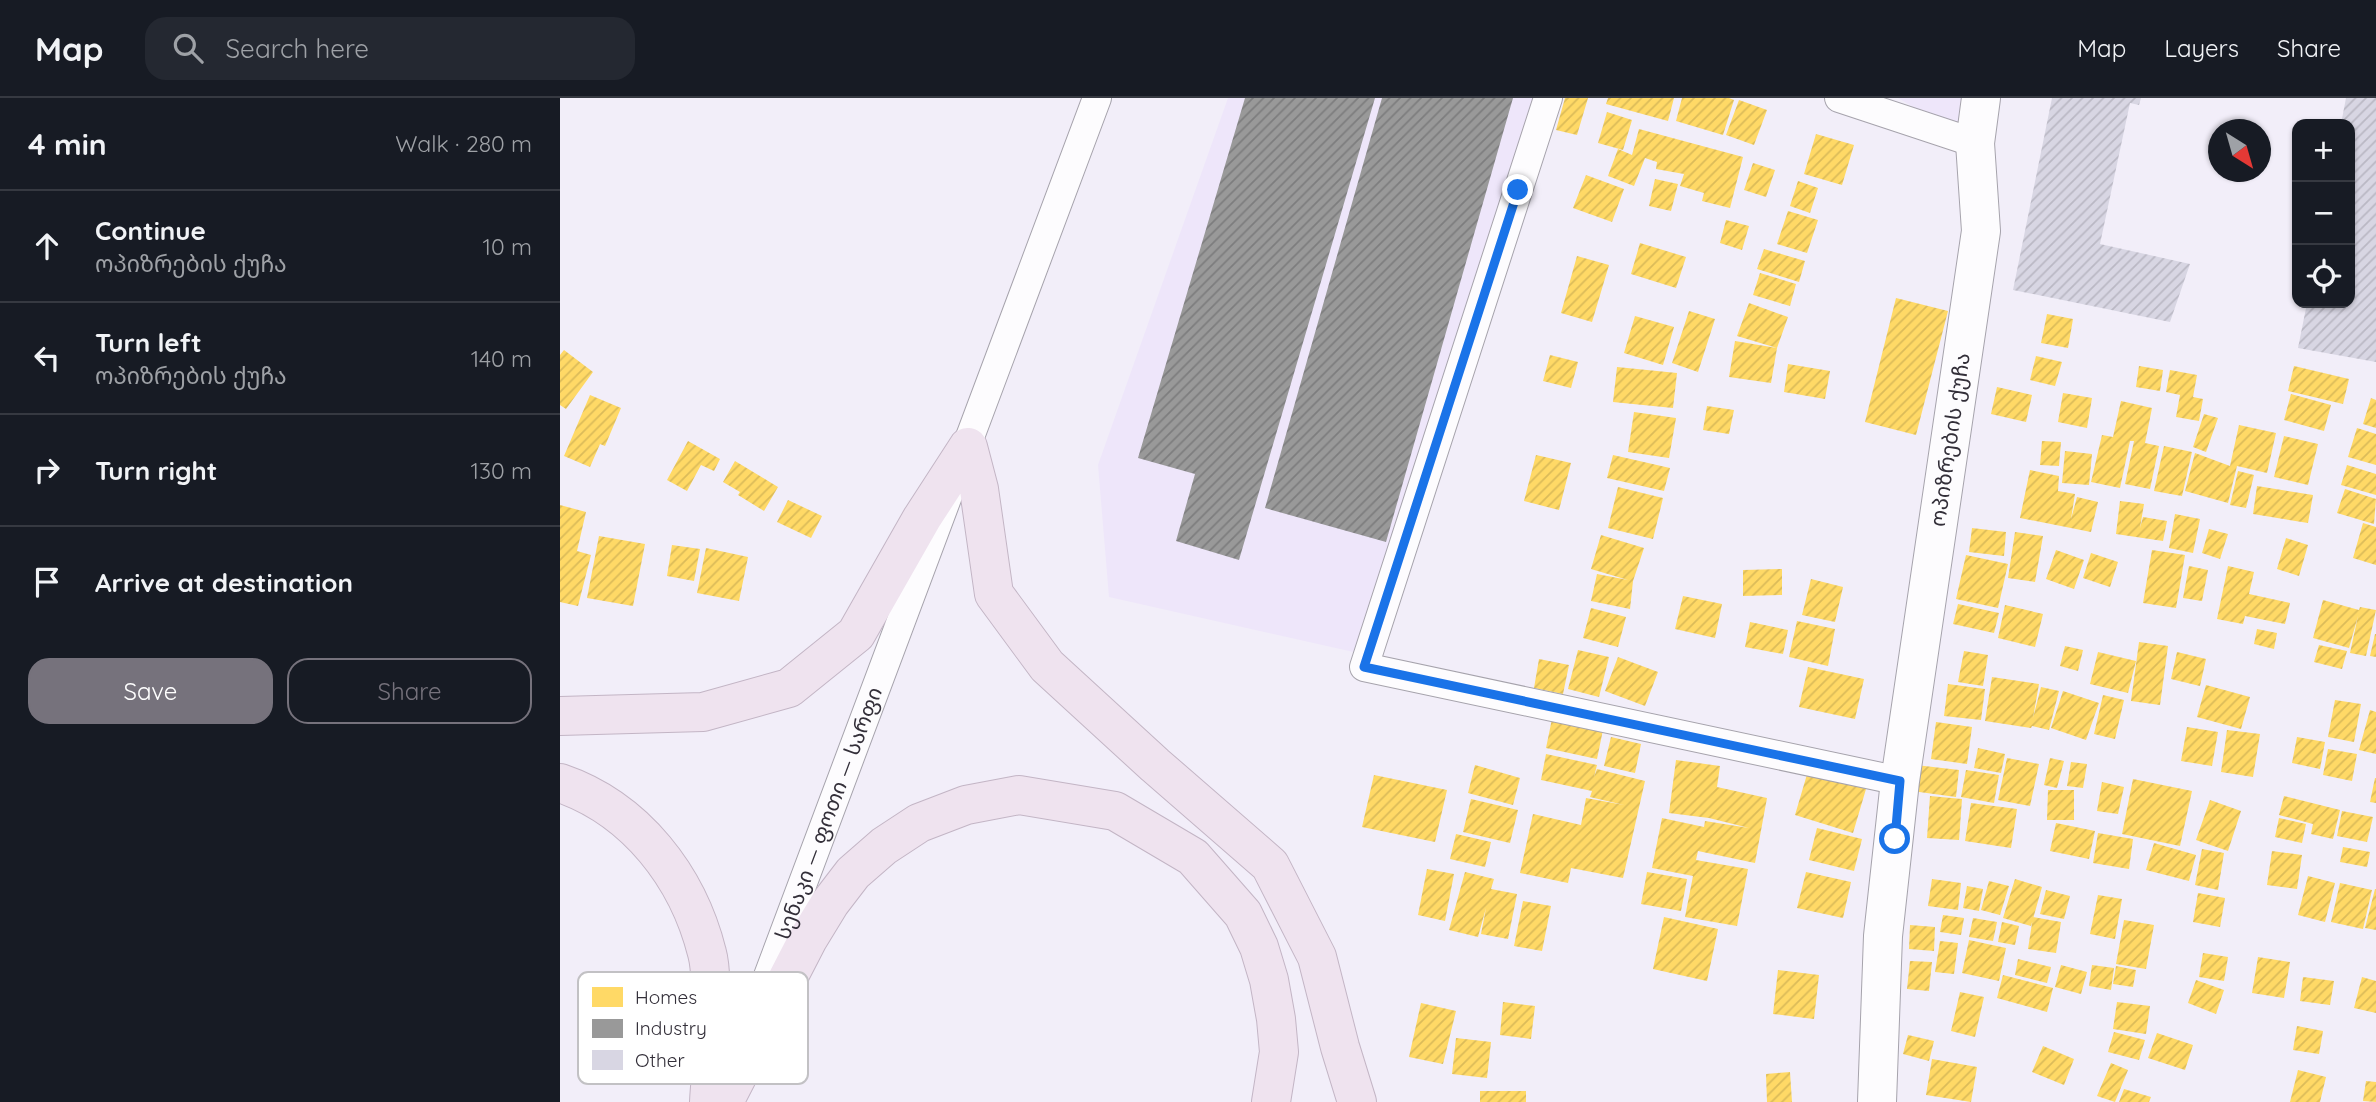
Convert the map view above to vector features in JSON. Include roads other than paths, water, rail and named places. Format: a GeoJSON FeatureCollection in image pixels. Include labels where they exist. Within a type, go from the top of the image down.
{"type":"FeatureCollection","features":[{"type":"Feature","properties":{"kind":"highway"},"geometry":{"type":"LineString","coordinates":[[560,716],[703,712],[789,688],[856,634],[922,518],[968,447]]}},
{"type":"Feature","properties":{"kind":"highway"},"geometry":{"type":"LineString","coordinates":[[968,447],[979,489],[994,594],[1047,666],[1270,865],[1317,957],[1357,1102]]}},
{"type":"Feature","properties":{"kind":"highway"},"geometry":{"type":"LineString","coordinates":[[560,783],[584,791],[628,820],[651,844],[670,870],[696,915],[708,956],[709,972]]}},
{"type":"Feature","properties":{"kind":"highway"},"geometry":{"type":"LineString","coordinates":[[791,972],[830,903],[853,873],[884,846],[919,823],[966,805],[1018,795],[1115,811],[1193,857],[1243,914],[1259,947],[1269,980],[1276,1019],[1279,1052],[1271,1102]]}},
{"type":"Feature","properties":{"kind":"highway"},"geometry":{"type":"LineString","coordinates":[[709,1102],[711,1084]]}},
{"type":"Feature","properties":{"kind":"highway"},"geometry":{"type":"LineString","coordinates":[[722,1102],[731,1084]]}},
{"type":"Feature","properties":{"kind":"street","name":"სენაკი — ფოთი — სარფი"},"geometry":{"type":"LineString","coordinates":[[771,972],[1097,98]]}},
{"type":"Feature","properties":{"kind":"street"},"geometry":{"type":"LineString","coordinates":[[1548,98],[1364,667],[1900,781]]}},
{"type":"Feature","properties":{"kind":"street"},"geometry":{"type":"LineString","coordinates":[[1839,98],[1975,143]]}},
{"type":"Feature","properties":{"kind":"street","name":"ოპიზრების ქუჩა"},"geometry":{"type":"LineString","coordinates":[[1877,1102],[1883,936],[1900,781],[1980,231],[1975,143],[1980,98]]}},
{"type":"Feature","properties":{"kind":"street","name":"სენაკი — ფოთი — სარფი"},"geometry":{"type":"LineString","coordinates":[[722,1102],[729,1084]]}}]}
